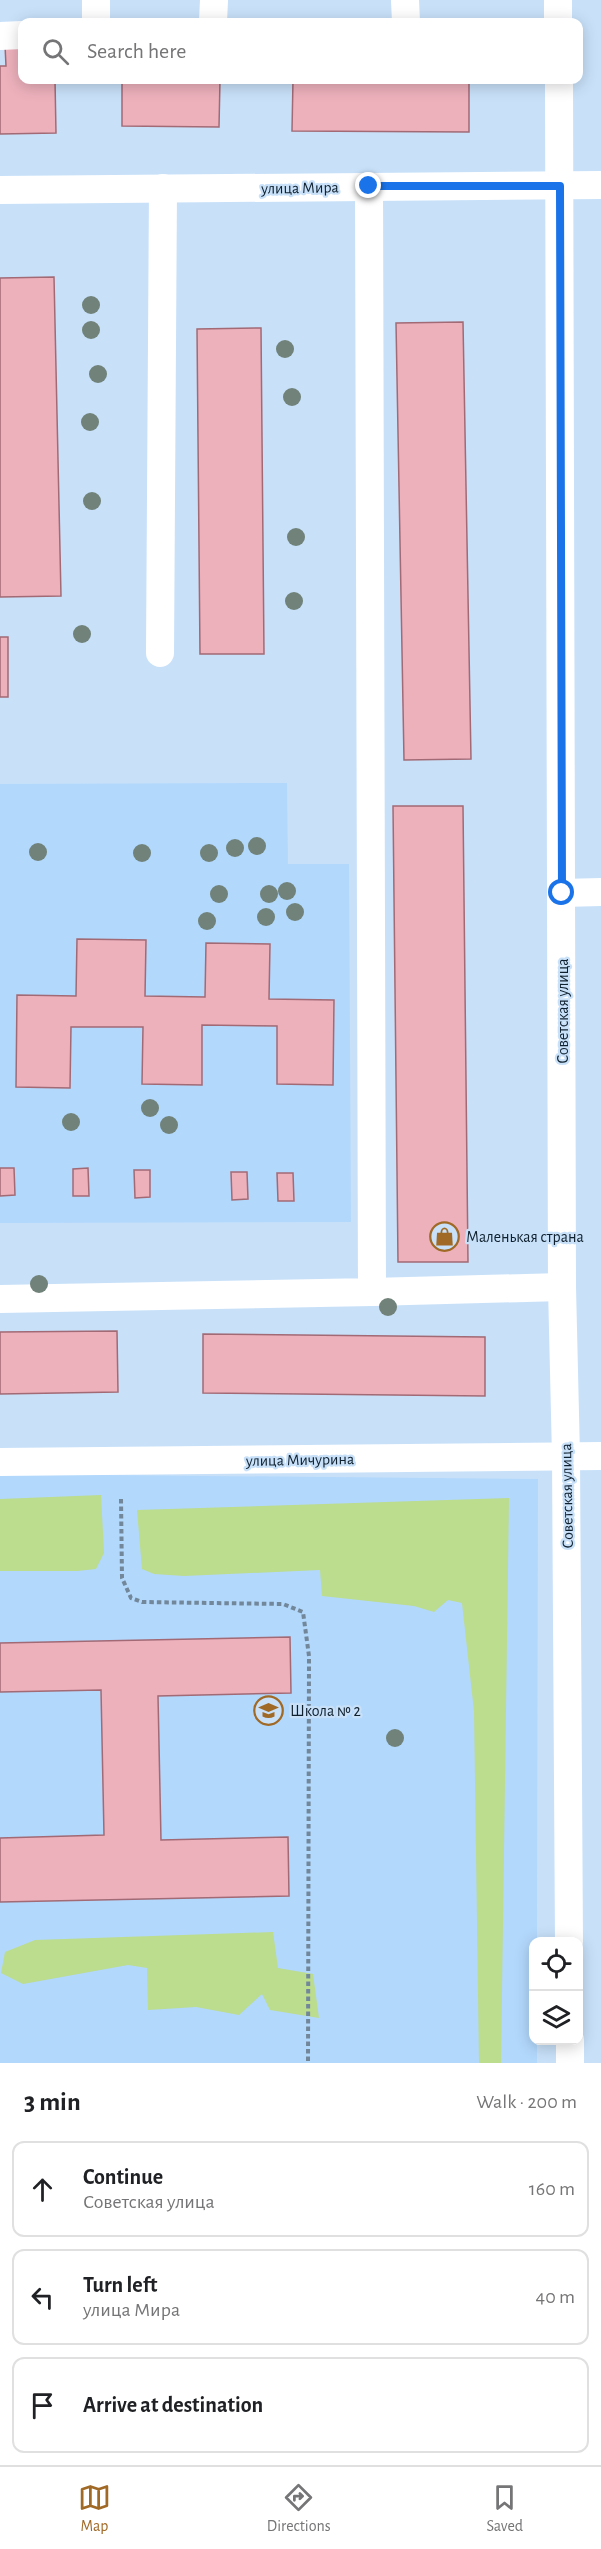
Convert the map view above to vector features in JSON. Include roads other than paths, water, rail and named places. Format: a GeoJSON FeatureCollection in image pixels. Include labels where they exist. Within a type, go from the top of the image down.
{"type":"FeatureCollection","features":[{"type":"Feature","properties":{"kind":"street"},"geometry":{"type":"LineString","coordinates":[[96,0],[96,18]]}},
{"type":"Feature","properties":{"kind":"street"},"geometry":{"type":"LineString","coordinates":[[213,18],[214,0]]}},
{"type":"Feature","properties":{"kind":"street"},"geometry":{"type":"LineString","coordinates":[[405,0],[406,18]]}},
{"type":"Feature","properties":{"kind":"street"},"geometry":{"type":"LineString","coordinates":[[558,0],[558,18]]}},
{"type":"Feature","properties":{"kind":"street"},"geometry":{"type":"LineString","coordinates":[[0,36],[18,35]]}},
{"type":"Feature","properties":{"kind":"street","name":"Советская улица"},"geometry":{"type":"LineString","coordinates":[[559,84],[562,1287],[566,1456],[569,1937]]}},
{"type":"Feature","properties":{"kind":"street","name":"улица Мира"},"geometry":{"type":"LineString","coordinates":[[0,190],[601,185]]}},
{"type":"Feature","properties":{"kind":"street"},"geometry":{"type":"LineString","coordinates":[[369,186],[372,1292]]}},
{"type":"Feature","properties":{"kind":"street"},"geometry":{"type":"LineString","coordinates":[[160,653],[163,188]]}},
{"type":"Feature","properties":{"kind":"street"},"geometry":{"type":"LineString","coordinates":[[562,893],[601,892]]}},
{"type":"Feature","properties":{"kind":"street"},"geometry":{"type":"LineString","coordinates":[[0,1299],[562,1287]]}},
{"type":"Feature","properties":{"kind":"street","name":"улица Мичурина"},"geometry":{"type":"LineString","coordinates":[[0,1462],[601,1456]]}},
{"type":"Feature","properties":{"kind":"street"},"geometry":{"type":"LineString","coordinates":[[570,2045],[570,2063]]}},
{"type":"Feature","properties":{"kind":"place","name":"Маленькая страна"},"geometry":{"type":"Point","coordinates":[445,1236]}},
{"type":"Feature","properties":{"kind":"place","name":"Школа № 2"},"geometry":{"type":"Point","coordinates":[269,1710]}}]}
